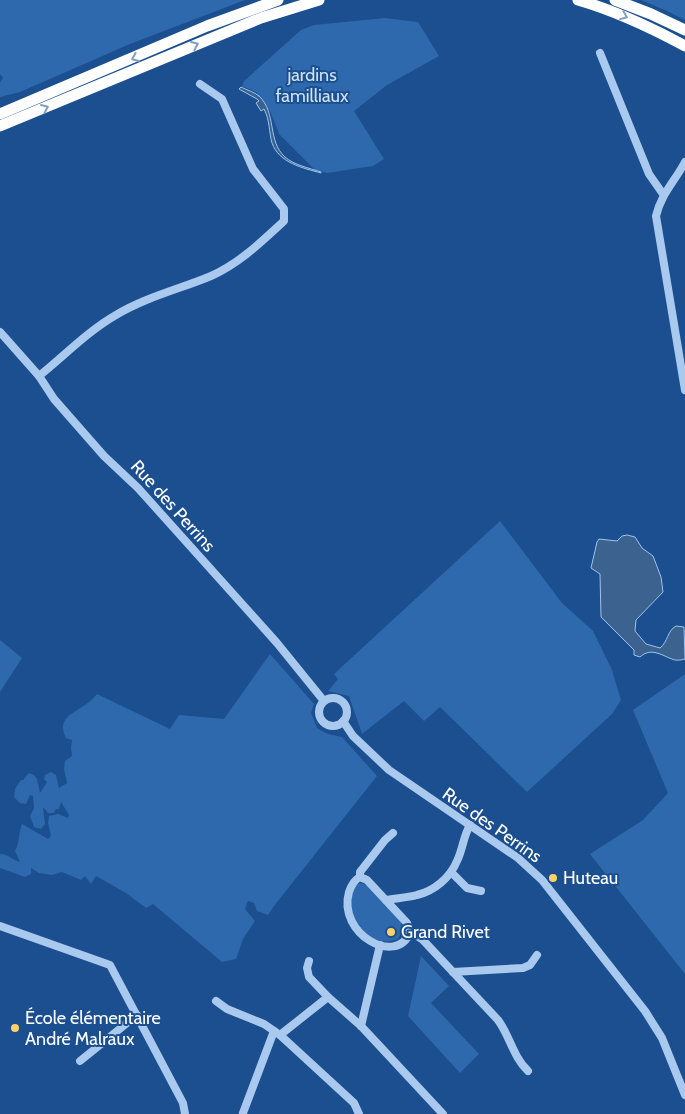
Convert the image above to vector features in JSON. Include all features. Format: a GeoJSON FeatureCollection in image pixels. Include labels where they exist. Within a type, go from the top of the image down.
{"type":"FeatureCollection","features":[{"type":"Feature","properties":{"kind":"highway"},"geometry":{"type":"LineString","coordinates":[[0,114],[207,26],[278,0]]}},
{"type":"Feature","properties":{"kind":"highway"},"geometry":{"type":"LineString","coordinates":[[0,126],[228,31],[287,9],[319,0]]}},
{"type":"Feature","properties":{"kind":"highway"},"geometry":{"type":"LineString","coordinates":[[578,0],[634,20],[685,46]]}},
{"type":"Feature","properties":{"kind":"highway"},"geometry":{"type":"LineString","coordinates":[[616,0],[685,30]]}},
{"type":"Feature","properties":{"kind":"street"},"geometry":{"type":"LineString","coordinates":[[600,53],[649,174],[664,194]]}},
{"type":"Feature","properties":{"kind":"street"},"geometry":{"type":"LineString","coordinates":[[38,376],[115,315],[138,303],[212,275],[229,266],[250,252],[284,221],[284,209],[253,169],[222,100],[200,84]]}},
{"type":"Feature","properties":{"kind":"street"},"geometry":{"type":"LineString","coordinates":[[685,162],[664,194],[656,216],[685,390]]}},
{"type":"Feature","properties":{"kind":"street","name":"Rue des Perrins"},"geometry":{"type":"LineString","coordinates":[[0,332],[38,376],[54,400],[104,456],[138,488],[277,643],[324,701]]}},
{"type":"Feature","properties":{"kind":"street"},"geometry":{"type":"LineString","coordinates":[[332,698],[341,700],[347,708],[344,721],[331,726],[323,722],[319,714],[324,701],[332,698]]}},
{"type":"Feature","properties":{"kind":"street","name":"Rue des Perrins"},"geometry":{"type":"LineString","coordinates":[[344,721],[353,736],[389,770],[518,858],[542,880],[645,1011],[669,1054],[685,1095]]}},
{"type":"Feature","properties":{"kind":"street"},"geometry":{"type":"LineString","coordinates":[[386,900],[422,894],[436,886],[451,872],[458,861],[465,833],[470,825]]}},
{"type":"Feature","properties":{"kind":"street"},"geometry":{"type":"LineString","coordinates":[[360,877],[360,872],[373,854],[394,833]]}},
{"type":"Feature","properties":{"kind":"street"},"geometry":{"type":"LineString","coordinates":[[451,872],[467,888],[481,891]]}},
{"type":"Feature","properties":{"kind":"street"},"geometry":{"type":"LineString","coordinates":[[410,932],[407,938],[399,944],[389,946],[380,945],[368,940],[358,932],[348,914],[349,893],[355,880],[360,877],[365,878],[407,923],[410,932],[422,939],[498,1020],[519,1062],[528,1071]]}},
{"type":"Feature","properties":{"kind":"street"},"geometry":{"type":"LineString","coordinates":[[0,926],[110,965],[183,1103],[185,1114]]}},
{"type":"Feature","properties":{"kind":"street"},"geometry":{"type":"LineString","coordinates":[[361,1026],[380,945]]}},
{"type":"Feature","properties":{"kind":"street"},"geometry":{"type":"LineString","coordinates":[[453,972],[523,968],[530,965],[537,955]]}},
{"type":"Feature","properties":{"kind":"street"},"geometry":{"type":"LineString","coordinates":[[309,962],[306,968],[309,977],[328,997],[361,1026],[442,1114]]}},
{"type":"Feature","properties":{"kind":"street"},"geometry":{"type":"LineString","coordinates":[[241,1114],[277,1033],[328,997]]}},
{"type":"Feature","properties":{"kind":"street"},"geometry":{"type":"LineString","coordinates":[[216,1001],[227,1009],[264,1024],[277,1033],[354,1103],[359,1114]]}},
{"type":"Feature","properties":{"kind":"street"},"geometry":{"type":"LineString","coordinates":[[80,1061],[137,1015]]}},
{"type":"Feature","properties":{"kind":"green space"},"geometry":{"type":"Polygon","coordinates":[[[0,0],[245,0],[130,44],[20,92],[0,97],[0,82],[3,78],[0,74],[0,0]]]}},
{"type":"Feature","properties":{"kind":"green space"},"geometry":{"type":"Polygon","coordinates":[[[641,0],[685,0],[685,20],[667,11],[641,0]]]}},
{"type":"Feature","properties":{"kind":"green space","name":"jardins familliaux"},"geometry":{"type":"Polygon","coordinates":[[[385,18],[418,22],[439,56],[387,85],[354,111],[384,159],[373,166],[327,173],[315,170],[279,134],[271,113],[256,92],[242,86],[244,81],[301,30],[314,25],[385,18]]]}},
{"type":"Feature","properties":{"kind":"green space"},"geometry":{"type":"Polygon","coordinates":[[[500,521],[562,603],[593,631],[612,670],[621,700],[612,714],[527,792],[440,707],[424,721],[404,701],[362,734],[349,696],[328,691],[338,679],[334,674],[500,521]]]}},
{"type":"Feature","properties":{"kind":"green space"},"geometry":{"type":"Polygon","coordinates":[[[0,640],[22,658],[0,692],[0,640]]]}},
{"type":"Feature","properties":{"kind":"green space"},"geometry":{"type":"Polygon","coordinates":[[[270,654],[314,704],[311,713],[317,728],[328,734],[342,737],[377,776],[268,915],[257,911],[254,903],[248,901],[245,909],[255,921],[243,939],[236,959],[222,962],[153,904],[146,908],[126,893],[96,876],[91,884],[85,876],[81,880],[62,872],[52,875],[39,873],[31,868],[31,874],[25,877],[0,868],[0,854],[20,862],[15,851],[22,824],[48,839],[51,836],[48,823],[49,816],[58,814],[68,818],[69,815],[61,802],[59,809],[56,809],[54,813],[48,813],[43,808],[45,824],[41,829],[34,827],[30,816],[34,808],[33,796],[30,795],[26,804],[20,803],[14,797],[15,789],[29,773],[37,779],[40,793],[47,782],[44,779],[45,775],[51,772],[56,775],[59,788],[67,783],[64,769],[65,761],[72,756],[72,740],[66,738],[63,725],[68,716],[97,694],[170,729],[179,715],[224,719],[270,654]]]}},
{"type":"Feature","properties":{"kind":"green space"},"geometry":{"type":"Polygon","coordinates":[[[685,674],[685,974],[590,854],[643,820],[668,793],[633,710],[685,674]]]}},
{"type":"Feature","properties":{"kind":"green space"},"geometry":{"type":"Polygon","coordinates":[[[361,883],[367,885],[401,922],[403,930],[398,939],[382,941],[375,939],[357,924],[351,909],[351,900],[355,885],[361,883]]]}},
{"type":"Feature","properties":{"kind":"green space"},"geometry":{"type":"Polygon","coordinates":[[[421,956],[449,986],[431,1003],[479,1054],[460,1073],[408,1016],[421,956]]]}},
{"type":"Feature","properties":{"kind":"shaded area"},"geometry":{"type":"Polygon","coordinates":[[[241,87],[259,96],[265,103],[276,143],[285,157],[297,164],[321,173],[292,164],[275,150],[264,109],[261,111],[256,103],[259,101],[239,89],[241,87]]]}},
{"type":"Feature","properties":{"kind":"shaded area"},"geometry":{"type":"Polygon","coordinates":[[[622,536],[635,537],[642,548],[653,556],[661,577],[663,592],[636,620],[635,631],[646,644],[660,648],[673,628],[676,626],[684,627],[685,659],[675,660],[652,652],[640,657],[634,655],[634,650],[601,617],[600,574],[591,568],[597,542],[599,539],[617,541],[622,536]]]}},
{"type":"Feature","properties":{"kind":"place","name":"Huteau"},"geometry":{"type":"Point","coordinates":[553,878]}},
{"type":"Feature","properties":{"kind":"place","name":"Grand Rivet"},"geometry":{"type":"Point","coordinates":[391,932]}},
{"type":"Feature","properties":{"kind":"place","name":"École élémentaire André Malraux"},"geometry":{"type":"Point","coordinates":[15,1028]}}]}
